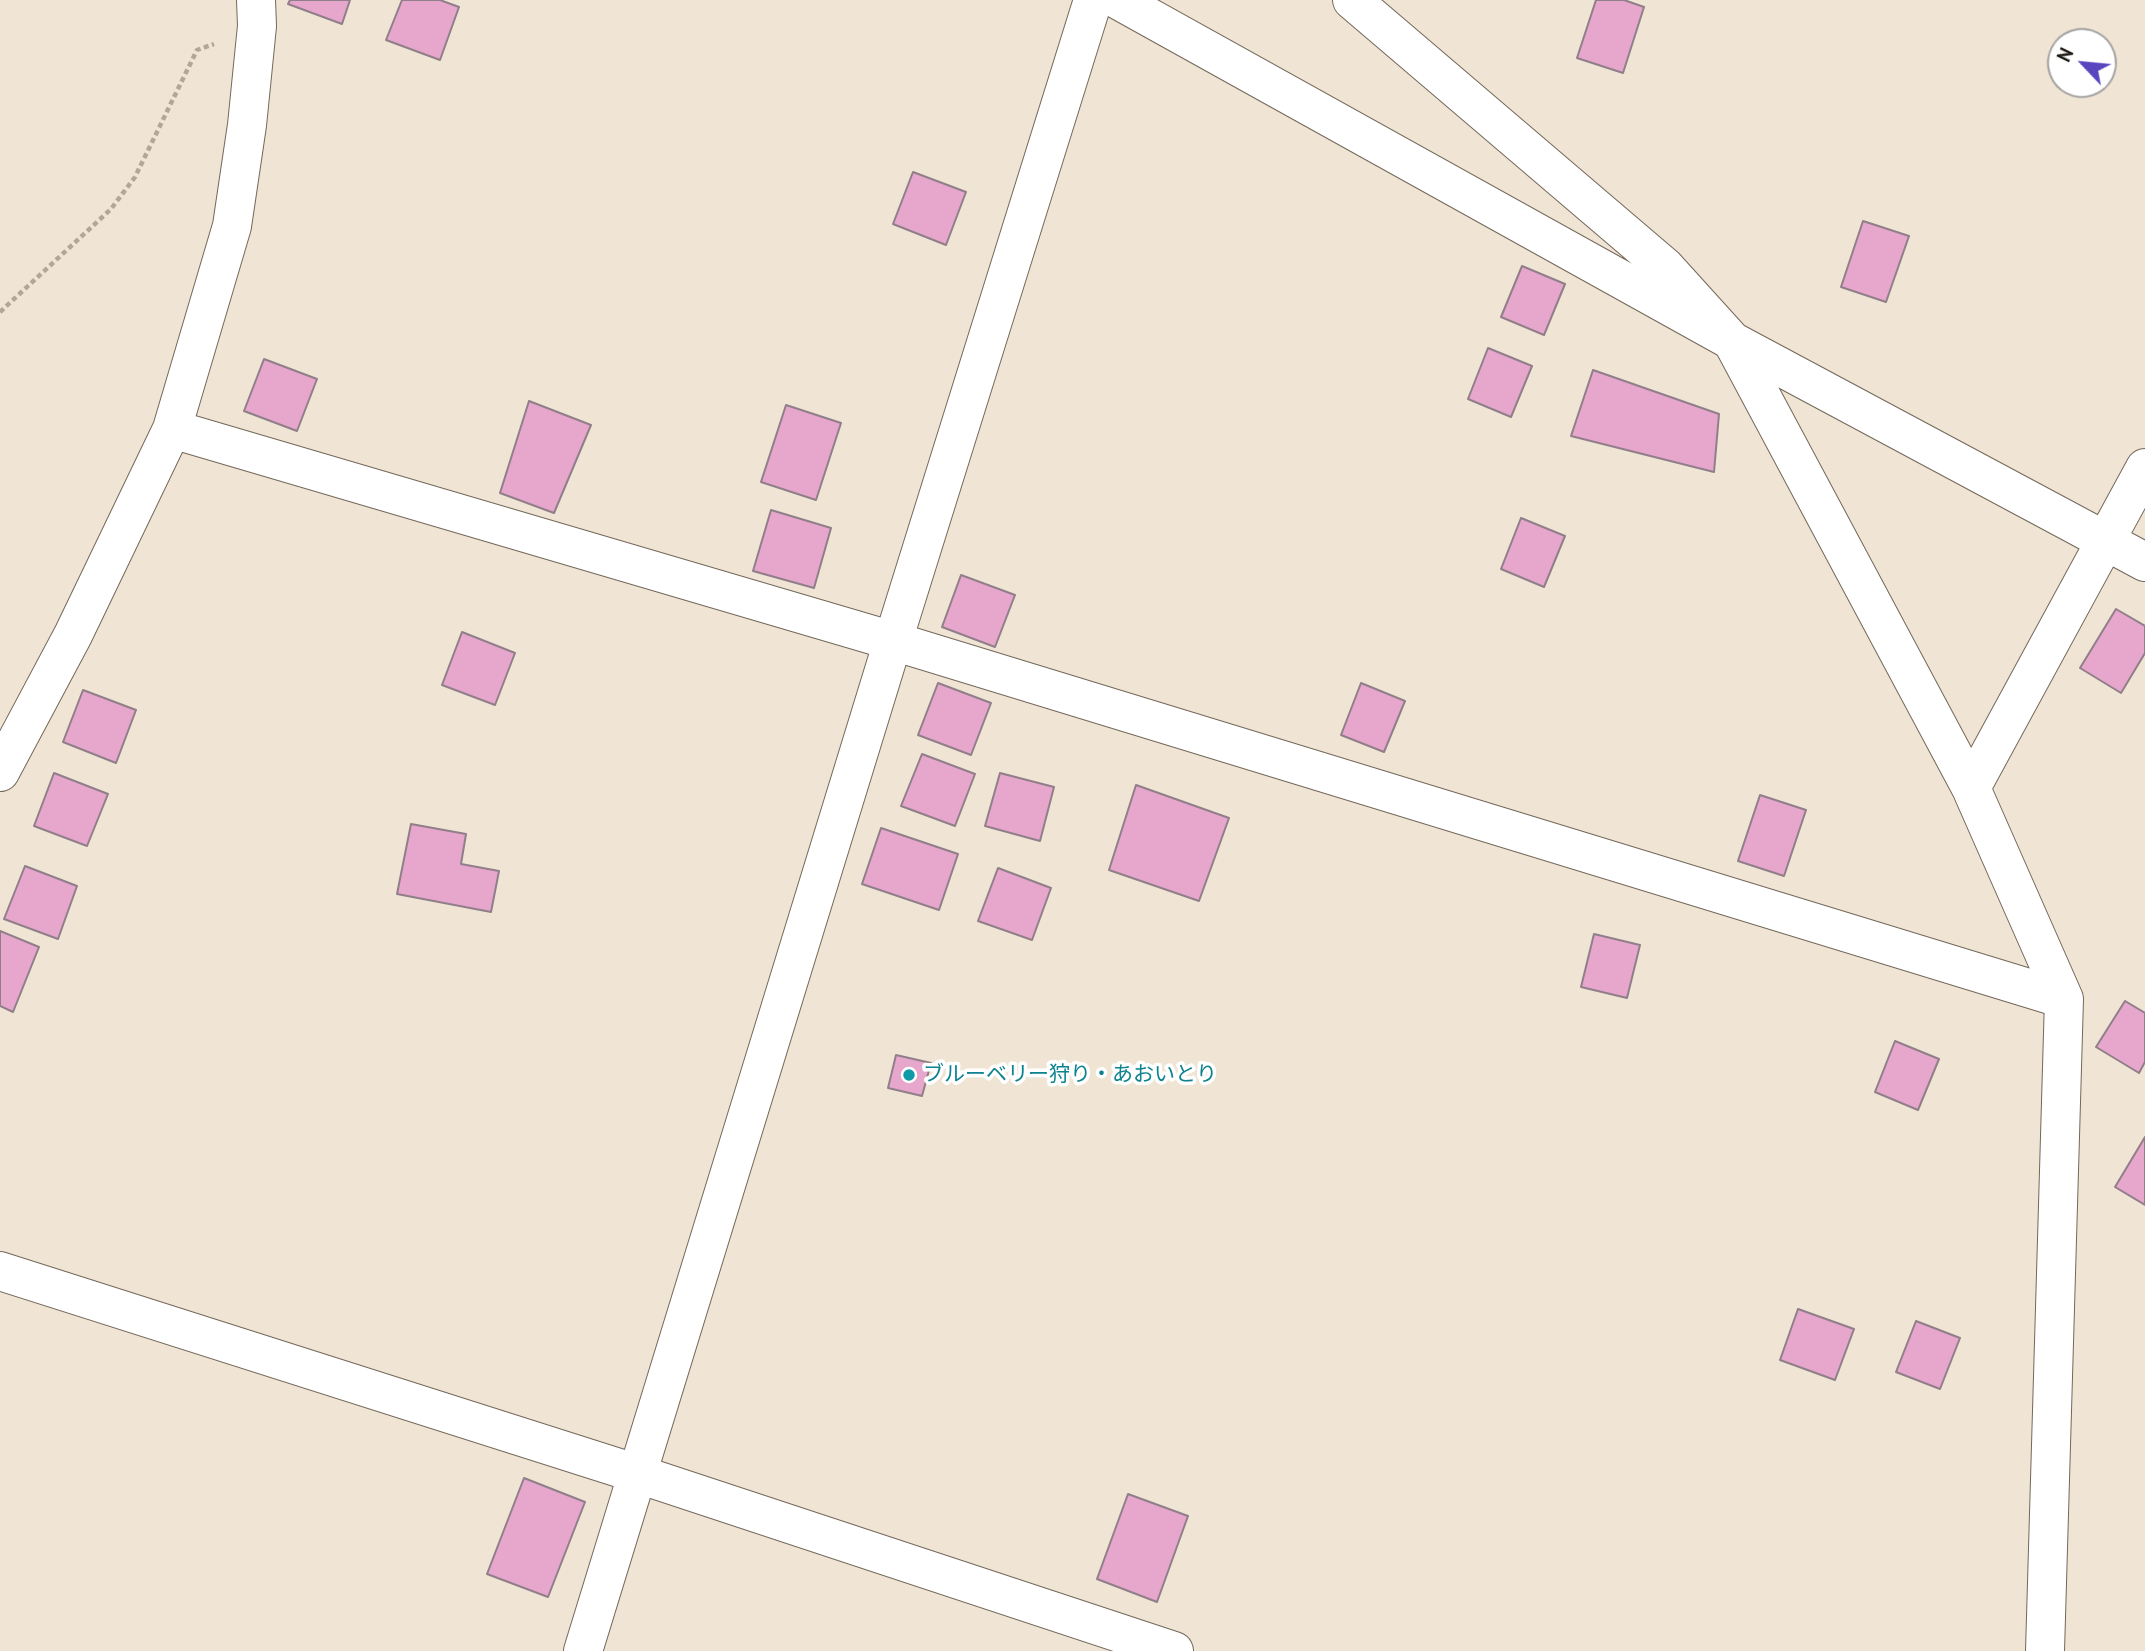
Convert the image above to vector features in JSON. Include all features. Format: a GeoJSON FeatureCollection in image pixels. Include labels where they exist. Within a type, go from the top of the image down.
{"type":"FeatureCollection","features":[{"type":"Feature","properties":{"kind":"street"},"geometry":{"type":"LineString","coordinates":[[583,1651],[1093,0]]}},
{"type":"Feature","properties":{"kind":"street"},"geometry":{"type":"LineString","coordinates":[[1118,0],[1732,341],[2145,562]]}},
{"type":"Feature","properties":{"kind":"street"},"geometry":{"type":"LineString","coordinates":[[1352,0],[1665,267],[1732,341],[1970,788],[2064,999],[2045,1651]]}},
{"type":"Feature","properties":{"kind":"street"},"geometry":{"type":"LineString","coordinates":[[0,772],[73,635],[172,429],[232,226],[247,125],[257,13]]}},
{"type":"Feature","properties":{"kind":"street"},"geometry":{"type":"LineString","coordinates":[[172,429],[893,641],[2064,999]]}},
{"type":"Feature","properties":{"kind":"street"},"geometry":{"type":"LineString","coordinates":[[1970,788],[2145,468]]}},
{"type":"Feature","properties":{"kind":"street"},"geometry":{"type":"LineString","coordinates":[[0,1271],[638,1474],[1174,1651]]}},
{"type":"Feature","properties":{"kind":"path"},"geometry":{"type":"LineString","coordinates":[[0,312],[111,209],[135,177],[197,50],[257,13]]}},
{"type":"Feature","properties":{"kind":"building"},"geometry":{"type":"Polygon","coordinates":[[[290,0],[350,0],[342,24],[288,4],[290,0]]]}},
{"type":"Feature","properties":{"kind":"building"},"geometry":{"type":"Polygon","coordinates":[[[402,0],[440,0],[459,7],[440,60],[386,40],[402,0]]]}},
{"type":"Feature","properties":{"kind":"building"},"geometry":{"type":"Polygon","coordinates":[[[1596,0],[1624,0],[1644,7],[1623,73],[1577,58],[1596,0]]]}},
{"type":"Feature","properties":{"kind":"building"},"geometry":{"type":"Polygon","coordinates":[[[913,172],[966,192],[946,245],[893,224],[913,172]]]}},
{"type":"Feature","properties":{"kind":"building"},"geometry":{"type":"Polygon","coordinates":[[[1863,221],[1909,236],[1886,302],[1841,287],[1863,221]]]}},
{"type":"Feature","properties":{"kind":"building"},"geometry":{"type":"Polygon","coordinates":[[[1522,266],[1565,284],[1544,335],[1501,317],[1522,266]]]}},
{"type":"Feature","properties":{"kind":"building"},"geometry":{"type":"Polygon","coordinates":[[[1488,348],[1532,366],[1511,417],[1468,399],[1488,348]]]}},
{"type":"Feature","properties":{"kind":"building"},"geometry":{"type":"Polygon","coordinates":[[[264,359],[317,379],[297,431],[244,411],[264,359]]]}},
{"type":"Feature","properties":{"kind":"building"},"geometry":{"type":"Polygon","coordinates":[[[1593,370],[1719,414],[1714,472],[1571,436],[1593,370]]]}},
{"type":"Feature","properties":{"kind":"building"},"geometry":{"type":"Polygon","coordinates":[[[529,401],[591,425],[554,513],[500,493],[529,401]]]}},
{"type":"Feature","properties":{"kind":"building"},"geometry":{"type":"Polygon","coordinates":[[[786,405],[841,423],[816,500],[761,482],[786,405]]]}},
{"type":"Feature","properties":{"kind":"building"},"geometry":{"type":"Polygon","coordinates":[[[771,510],[831,528],[814,588],[753,571],[771,510]]]}},
{"type":"Feature","properties":{"kind":"building"},"geometry":{"type":"Polygon","coordinates":[[[1521,518],[1565,536],[1544,587],[1501,569],[1521,518]]]}},
{"type":"Feature","properties":{"kind":"building"},"geometry":{"type":"Polygon","coordinates":[[[961,575],[1015,595],[995,647],[942,627],[961,575]]]}},
{"type":"Feature","properties":{"kind":"building"},"geometry":{"type":"Polygon","coordinates":[[[2116,609],[2145,626],[2145,653],[2121,693],[2080,668],[2116,609]]]}},
{"type":"Feature","properties":{"kind":"building"},"geometry":{"type":"Polygon","coordinates":[[[462,632],[515,653],[495,705],[442,685],[462,632]]]}},
{"type":"Feature","properties":{"kind":"building"},"geometry":{"type":"Polygon","coordinates":[[[938,683],[991,703],[971,755],[918,735],[938,683]]]}},
{"type":"Feature","properties":{"kind":"building"},"geometry":{"type":"Polygon","coordinates":[[[1361,683],[1405,701],[1384,752],[1341,735],[1361,683]]]}},
{"type":"Feature","properties":{"kind":"building"},"geometry":{"type":"Polygon","coordinates":[[[83,690],[136,710],[116,763],[63,742],[83,690]]]}},
{"type":"Feature","properties":{"kind":"building"},"geometry":{"type":"Polygon","coordinates":[[[922,754],[975,774],[955,826],[901,806],[922,754]]]}},
{"type":"Feature","properties":{"kind":"building"},"geometry":{"type":"Polygon","coordinates":[[[54,773],[108,794],[87,846],[34,826],[54,773]]]}},
{"type":"Feature","properties":{"kind":"building"},"geometry":{"type":"Polygon","coordinates":[[[1000,773],[1054,787],[1040,841],[985,826],[1000,773]]]}},
{"type":"Feature","properties":{"kind":"building"},"geometry":{"type":"Polygon","coordinates":[[[1136,785],[1229,818],[1199,901],[1109,870],[1136,785]]]}},
{"type":"Feature","properties":{"kind":"building"},"geometry":{"type":"Polygon","coordinates":[[[1760,795],[1806,810],[1784,876],[1738,861],[1760,795]]]}},
{"type":"Feature","properties":{"kind":"building"},"geometry":{"type":"Polygon","coordinates":[[[411,824],[466,834],[461,864],[499,871],[491,912],[397,894],[411,824]]]}},
{"type":"Feature","properties":{"kind":"building"},"geometry":{"type":"Polygon","coordinates":[[[881,828],[958,854],[939,910],[862,884],[881,828]]]}},
{"type":"Feature","properties":{"kind":"building"},"geometry":{"type":"Polygon","coordinates":[[[25,866],[77,886],[58,939],[4,919],[25,866]]]}},
{"type":"Feature","properties":{"kind":"building"},"geometry":{"type":"Polygon","coordinates":[[[998,868],[1051,888],[1032,940],[978,921],[998,868]]]}},
{"type":"Feature","properties":{"kind":"building"},"geometry":{"type":"Polygon","coordinates":[[[0,931],[39,947],[13,1012],[0,1006],[0,931]]]}},
{"type":"Feature","properties":{"kind":"building"},"geometry":{"type":"Polygon","coordinates":[[[1594,934],[1640,945],[1627,998],[1581,987],[1594,934]]]}},
{"type":"Feature","properties":{"kind":"building"},"geometry":{"type":"Polygon","coordinates":[[[2125,1001],[2145,1013],[2145,1062],[2139,1073],[2096,1047],[2125,1001]]]}},
{"type":"Feature","properties":{"kind":"building"},"geometry":{"type":"Polygon","coordinates":[[[1895,1041],[1939,1059],[1918,1110],[1875,1092],[1895,1041]]]}},
{"type":"Feature","properties":{"kind":"building","name":"ブルーベリー狩り・あおいとり"},"geometry":{"type":"Polygon","coordinates":[[[896,1055],[931,1063],[922,1096],[888,1088],[896,1055]]]}},
{"type":"Feature","properties":{"kind":"building"},"geometry":{"type":"Polygon","coordinates":[[[2145,1137],[2145,1205],[2115,1187],[2145,1137]]]}},
{"type":"Feature","properties":{"kind":"building"},"geometry":{"type":"Polygon","coordinates":[[[1798,1309],[1854,1329],[1835,1380],[1780,1360],[1798,1309]]]}},
{"type":"Feature","properties":{"kind":"building"},"geometry":{"type":"Polygon","coordinates":[[[1916,1321],[1960,1338],[1940,1389],[1896,1372],[1916,1321]]]}},
{"type":"Feature","properties":{"kind":"building"},"geometry":{"type":"Polygon","coordinates":[[[524,1478],[585,1502],[548,1597],[487,1574],[524,1478]]]}},
{"type":"Feature","properties":{"kind":"building"},"geometry":{"type":"Polygon","coordinates":[[[1128,1494],[1188,1516],[1157,1602],[1097,1579],[1128,1494]]]}},
{"type":"Feature","properties":{"kind":"place","name":"ブルーベリー狩り・あおいとり"},"geometry":{"type":"Point","coordinates":[909,1075]}}]}
